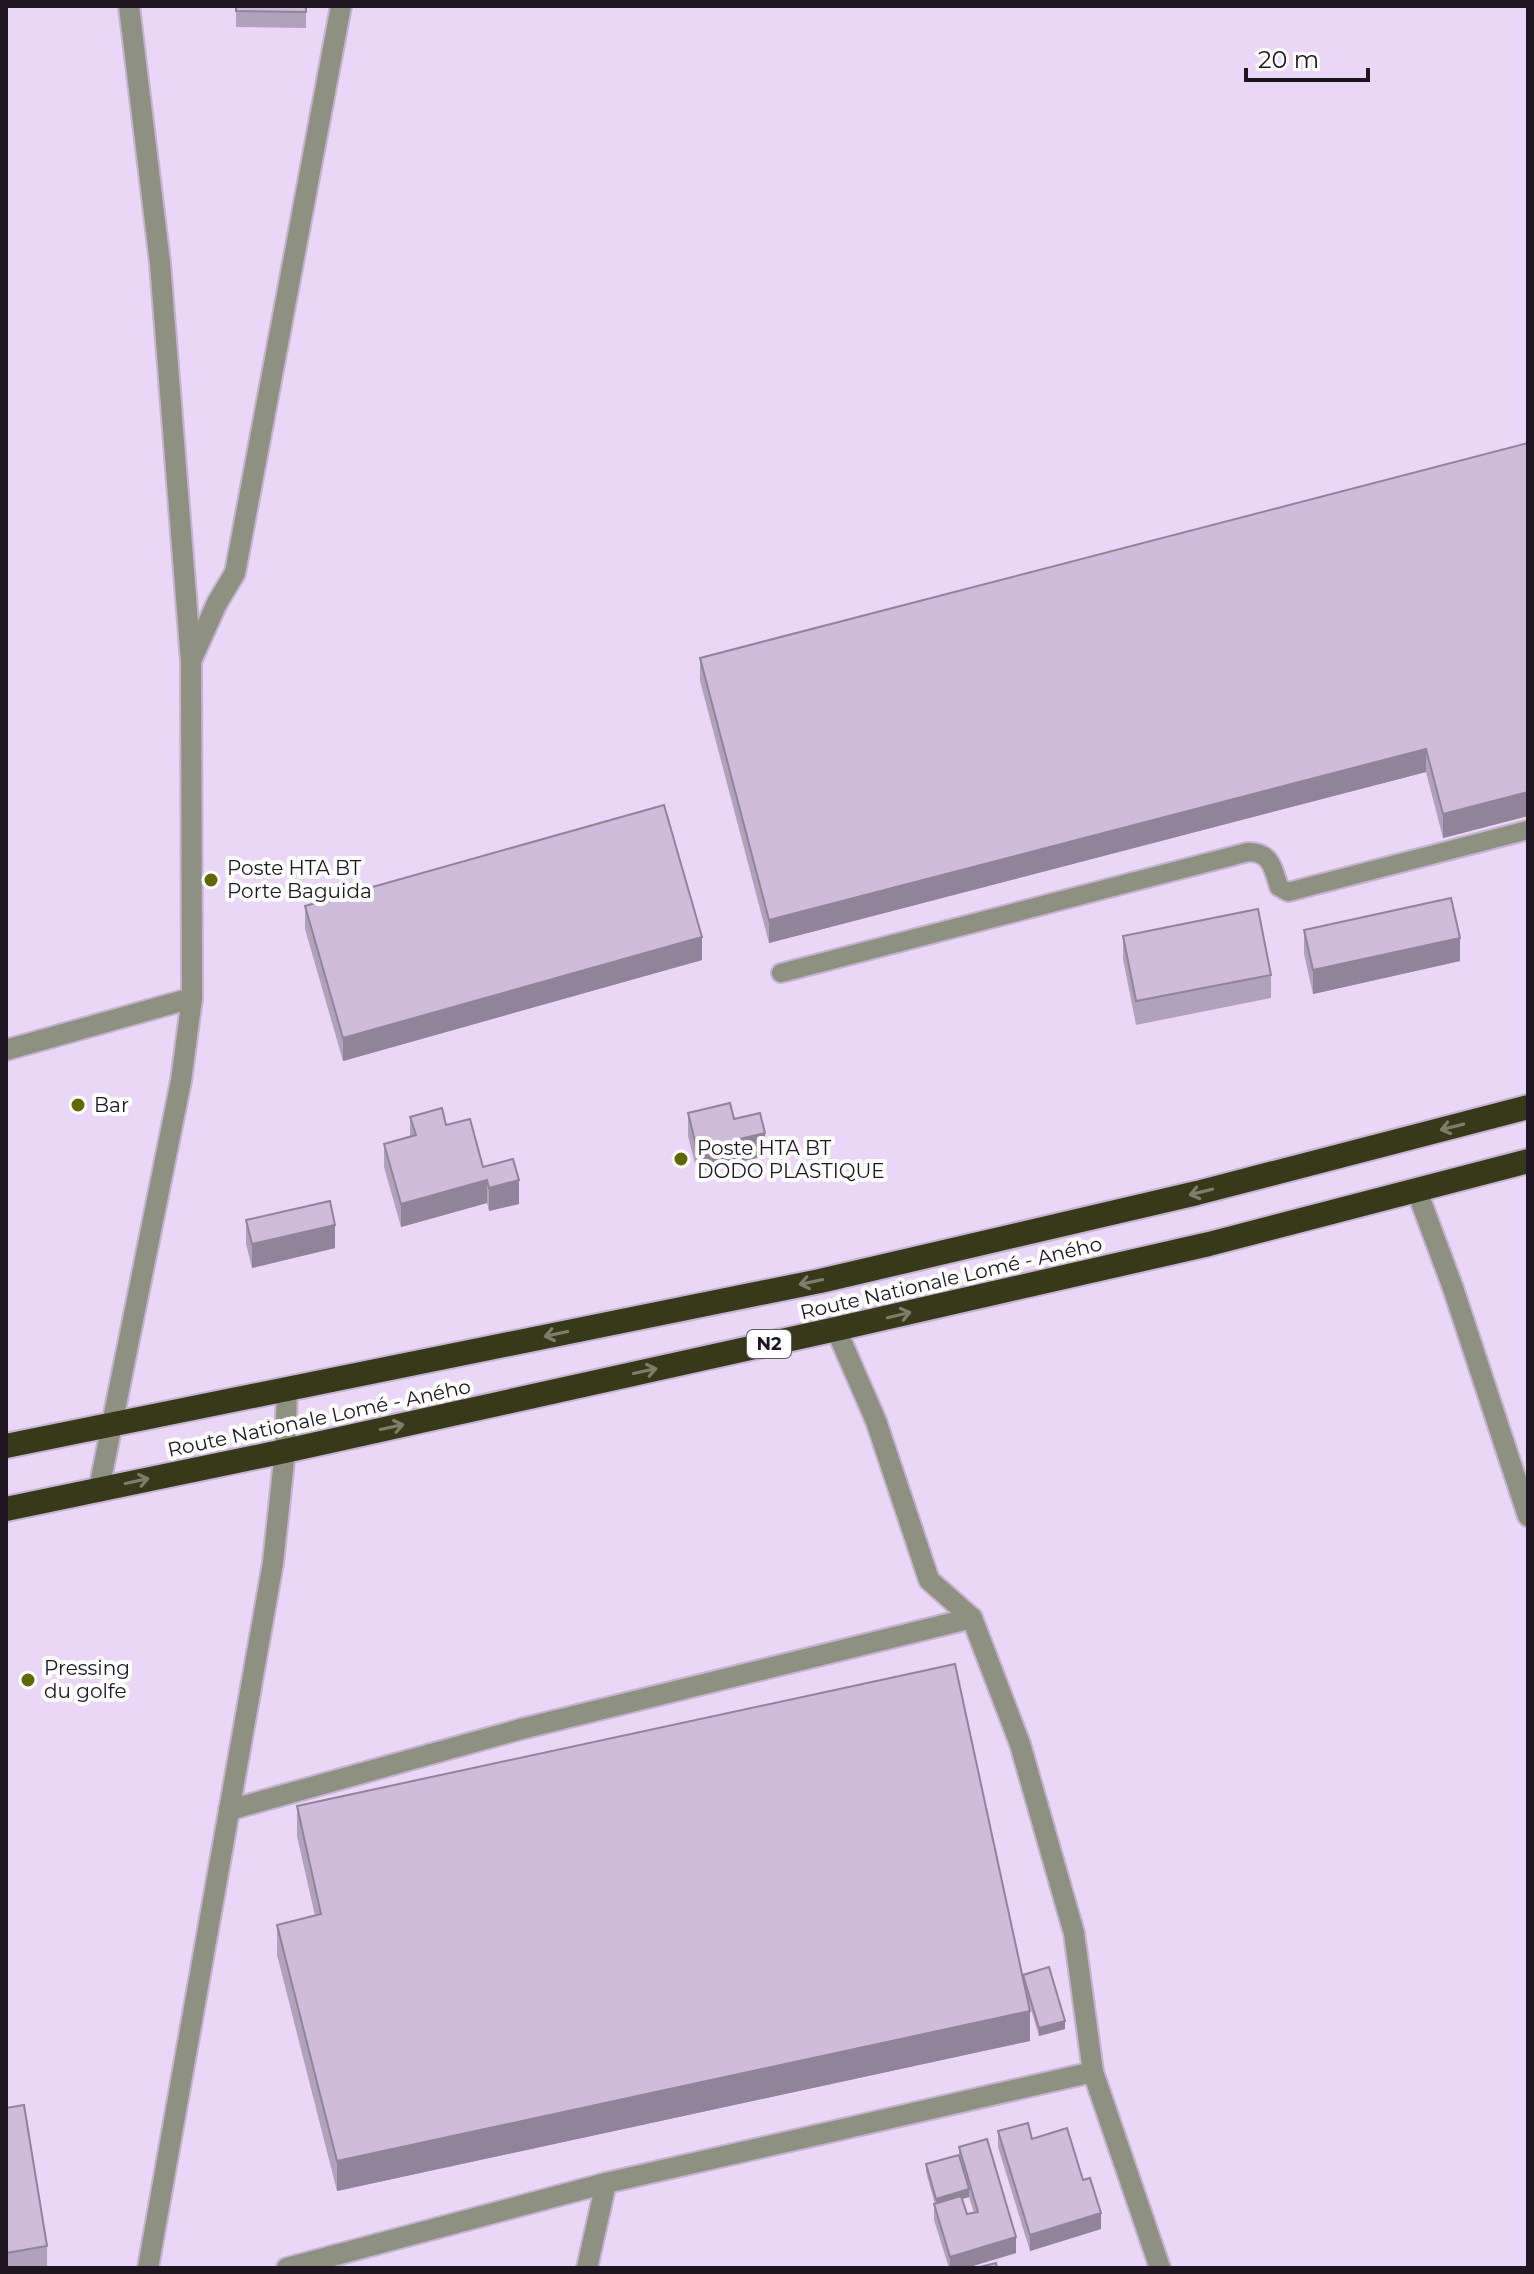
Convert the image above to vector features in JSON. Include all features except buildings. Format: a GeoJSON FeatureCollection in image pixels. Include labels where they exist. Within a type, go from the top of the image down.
{"type":"FeatureCollection","features":[{"type":"Feature","properties":{"kind":"highway","name":"Route Nationale Lomé - Aného"},"geometry":{"type":"LineString","coordinates":[[6,1446],[820,1281],[1197,1193],[1528,1107]]}},
{"type":"Feature","properties":{"kind":"highway","name":"Route Nationale Lomé - Aného"},"geometry":{"type":"LineString","coordinates":[[6,1509],[285,1451],[1209,1244],[1528,1161]]}},
{"type":"Feature","properties":{"kind":"street"},"geometry":{"type":"LineString","coordinates":[[99,1489],[181,1081],[192,998],[191,661],[160,263],[129,6]]}},
{"type":"Feature","properties":{"kind":"street"},"geometry":{"type":"LineString","coordinates":[[191,661],[217,603],[235,573],[341,6]]}},
{"type":"Feature","properties":{"kind":"street"},"geometry":{"type":"LineString","coordinates":[[6,1050],[192,998]]}},
{"type":"Feature","properties":{"kind":"street"},"geometry":{"type":"LineString","coordinates":[[1417,1191],[1453,1288],[1528,1516]]}},
{"type":"Feature","properties":{"kind":"street"},"geometry":{"type":"LineString","coordinates":[[836,1329],[876,1421],[929,1580],[972,1618],[1020,1744],[1074,1933],[1093,2072],[1160,2268]]}},
{"type":"Feature","properties":{"kind":"street"},"geometry":{"type":"LineString","coordinates":[[148,2268],[273,1563],[285,1451],[287,1389]]}},
{"type":"Feature","properties":{"kind":"street"},"geometry":{"type":"LineString","coordinates":[[229,1810],[521,1729],[972,1618]]}},
{"type":"Feature","properties":{"kind":"street"},"geometry":{"type":"LineString","coordinates":[[287,2268],[606,2183],[1093,2072]]}},
{"type":"Feature","properties":{"kind":"street"},"geometry":{"type":"LineString","coordinates":[[587,2268],[606,2183]]}},
{"type":"Feature","properties":{"kind":"lane"},"geometry":{"type":"LineString","coordinates":[[781,973],[1248,852],[1260,852],[1270,860],[1279,887],[1288,892],[1528,830]]}},
{"type":"Feature","properties":{"kind":"place","name":"Poste HTA BT Porte Baguida"},"geometry":{"type":"Point","coordinates":[211,880]}},
{"type":"Feature","properties":{"kind":"place","name":"Bar"},"geometry":{"type":"Point","coordinates":[78,1105]}},
{"type":"Feature","properties":{"kind":"place","name":"Poste HTA BT DODO PLASTIQUE"},"geometry":{"type":"Point","coordinates":[681,1159]}},
{"type":"Feature","properties":{"kind":"place","name":"Pressing du golfe"},"geometry":{"type":"Point","coordinates":[28,1680]}}]}
